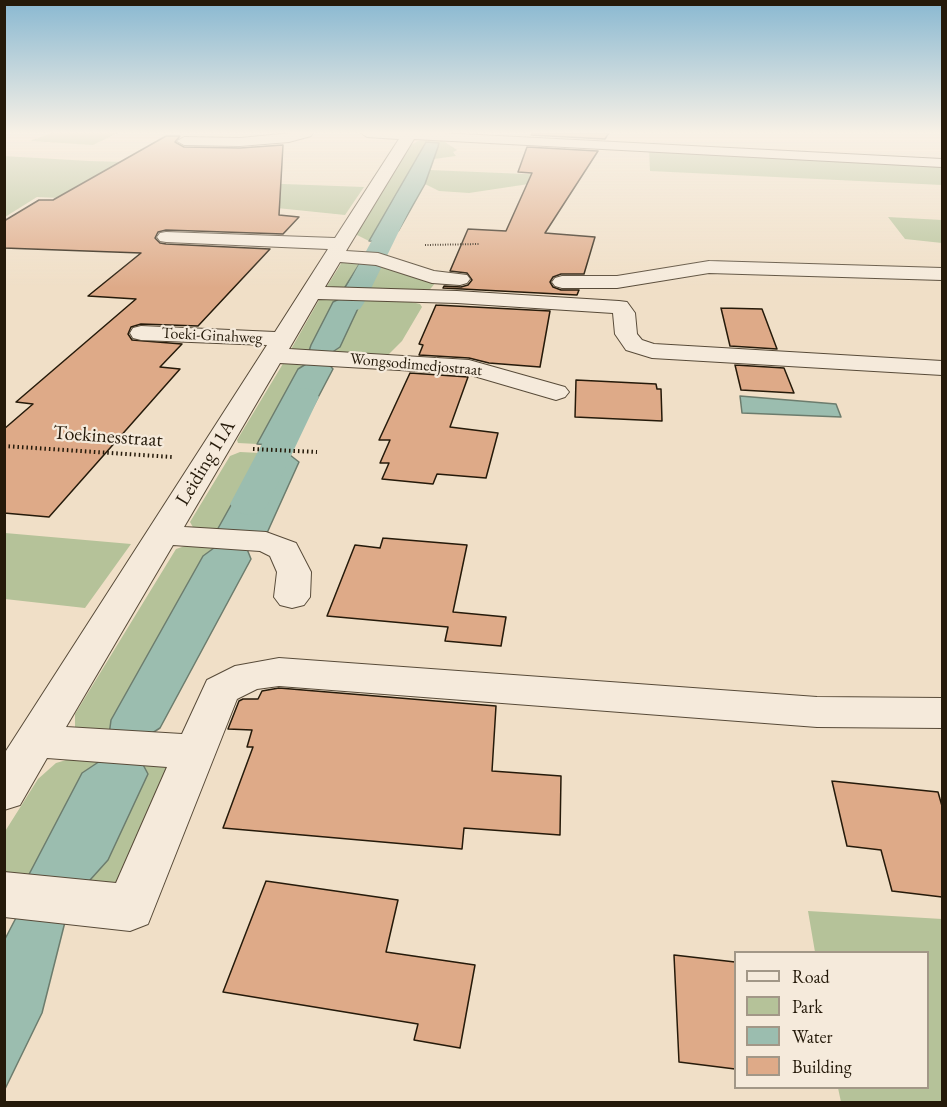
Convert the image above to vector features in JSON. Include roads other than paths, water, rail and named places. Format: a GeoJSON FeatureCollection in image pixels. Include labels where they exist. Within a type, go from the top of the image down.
{"type":"FeatureCollection","features":[{"type":"Feature","properties":{"kind":"street","name":"Leiding 11A"},"geometry":{"type":"LineString","coordinates":[[4,792],[49,742],[162,534],[277,347],[315,293],[337,250],[377,185]]}},
{"type":"Feature","properties":{"kind":"street"},"geometry":{"type":"LineString","coordinates":[[166,237],[337,250],[378,259],[432,277],[478,279]]}},
{"type":"Feature","properties":{"kind":"street"},"geometry":{"type":"LineString","coordinates":[[548,282],[616,282],[710,267],[942,274]]}},
{"type":"Feature","properties":{"kind":"street"},"geometry":{"type":"LineString","coordinates":[[315,293],[457,297],[619,307],[624,313],[626,334],[634,345],[652,351],[942,368]]}},
{"type":"Feature","properties":{"kind":"street","name":"Toeki-Ginahweg"},"geometry":{"type":"LineString","coordinates":[[141,333],[277,347]]}},
{"type":"Feature","properties":{"kind":"street","name":"Wongsodimedjostraat"},"geometry":{"type":"LineString","coordinates":[[277,347],[356,359],[469,367],[556,392]]}},
{"type":"Feature","properties":{"kind":"street"},"geometry":{"type":"LineString","coordinates":[[162,534],[266,542],[284,550],[294,572],[292,597]]}},
{"type":"Feature","properties":{"kind":"street"},"geometry":{"type":"LineString","coordinates":[[4,894],[130,908],[193,752],[221,690],[249,676],[279,672],[817,712],[942,712]]}},
{"type":"Feature","properties":{"kind":"street"},"geometry":{"type":"LineString","coordinates":[[49,742],[193,752]]}},
{"type":"Feature","properties":{"kind":"water"},"geometry":{"type":"Polygon","coordinates":[[[401,185],[425,185],[399,230],[388,242],[369,241],[401,185]]]}},
{"type":"Feature","properties":{"kind":"water"},"geometry":{"type":"Polygon","coordinates":[[[360,263],[379,264],[365,293],[342,292],[360,263]]]}},
{"type":"Feature","properties":{"kind":"water"},"geometry":{"type":"Polygon","coordinates":[[[343,297],[360,299],[361,302],[340,347],[328,355],[308,354],[333,302],[343,297]]]}},
{"type":"Feature","properties":{"kind":"water"},"geometry":{"type":"Polygon","coordinates":[[[311,361],[327,362],[333,369],[292,447],[257,444],[298,369],[311,361]]]}},
{"type":"Feature","properties":{"kind":"water"},"geometry":{"type":"Polygon","coordinates":[[[740,396],[836,404],[841,417],[742,413],[740,396]]]}},
{"type":"Feature","properties":{"kind":"water"},"geometry":{"type":"Polygon","coordinates":[[[260,453],[290,455],[299,462],[267,533],[216,532],[260,453]]]}},
{"type":"Feature","properties":{"kind":"water"},"geometry":{"type":"Polygon","coordinates":[[[218,545],[247,549],[251,559],[160,728],[143,739],[109,735],[111,720],[203,556],[218,545]]]}},
{"type":"Feature","properties":{"kind":"water"},"geometry":{"type":"Polygon","coordinates":[[[106,757],[140,759],[148,774],[108,860],[82,889],[25,882],[82,773],[106,757]]]}},
{"type":"Feature","properties":{"kind":"water"},"geometry":{"type":"Polygon","coordinates":[[[19,912],[66,918],[42,1013],[5,1089],[5,939],[19,912]]]}},
{"type":"Feature","properties":{"kind":"waterway"},"geometry":{"type":"LineString","coordinates":[[351,303],[407,194]]}},
{"type":"Feature","properties":{"kind":"waterway"},"geometry":{"type":"LineString","coordinates":[[249,504],[303,397]]}}]}
